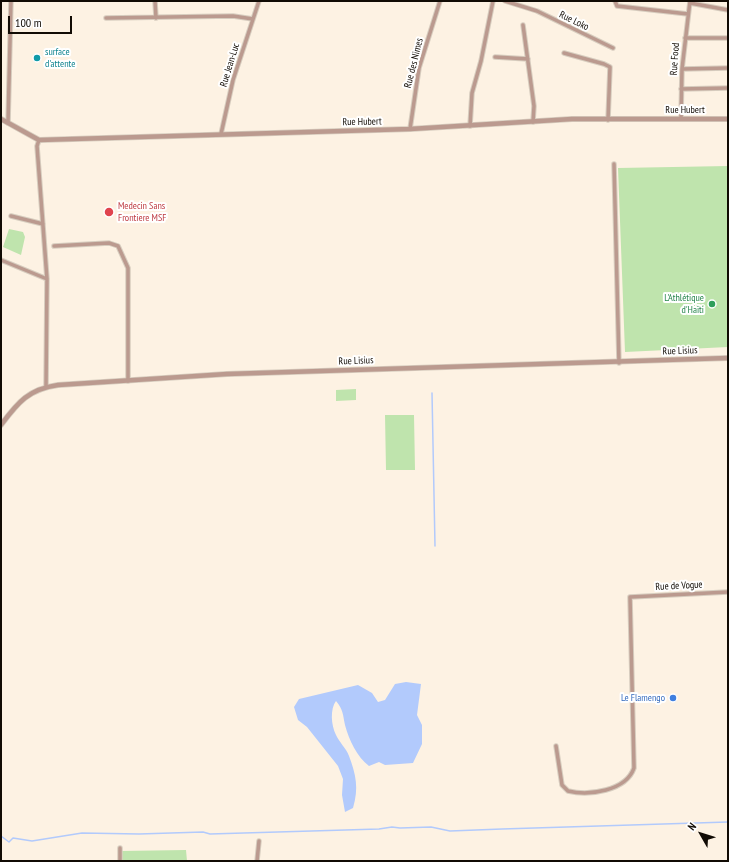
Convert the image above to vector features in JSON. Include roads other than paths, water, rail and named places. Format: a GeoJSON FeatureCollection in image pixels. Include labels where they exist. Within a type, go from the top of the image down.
{"type":"FeatureCollection","features":[{"type":"Feature","properties":{"kind":"street"},"geometry":{"type":"LineString","coordinates":[[8,123],[11,1]]}},
{"type":"Feature","properties":{"kind":"street"},"geometry":{"type":"LineString","coordinates":[[155,1],[156,18]]}},
{"type":"Feature","properties":{"kind":"street","name":"Rue Jean-Luc"},"geometry":{"type":"LineString","coordinates":[[221,134],[233,80],[259,1]]}},
{"type":"Feature","properties":{"kind":"street","name":"Rue des Nimes"},"geometry":{"type":"LineString","coordinates":[[410,129],[419,68],[440,1]]}},
{"type":"Feature","properties":{"kind":"street"},"geometry":{"type":"LineString","coordinates":[[470,126],[472,93],[481,62],[493,1]]}},
{"type":"Feature","properties":{"kind":"street","name":"Rue Loko"},"geometry":{"type":"LineString","coordinates":[[505,1],[537,11],[613,48]]}},
{"type":"Feature","properties":{"kind":"street"},"geometry":{"type":"LineString","coordinates":[[615,1],[617,6],[688,14]]}},
{"type":"Feature","properties":{"kind":"street"},"geometry":{"type":"LineString","coordinates":[[690,2],[728,10]]}},
{"type":"Feature","properties":{"kind":"street","name":"Rue Food"},"geometry":{"type":"LineString","coordinates":[[681,119],[682,69],[690,2]]}},
{"type":"Feature","properties":{"kind":"street"},"geometry":{"type":"LineString","coordinates":[[106,18],[233,16],[253,19]]}},
{"type":"Feature","properties":{"kind":"street"},"geometry":{"type":"LineString","coordinates":[[523,26],[534,106],[533,122]]}},
{"type":"Feature","properties":{"kind":"street"},"geometry":{"type":"LineString","coordinates":[[685,38],[728,38]]}},
{"type":"Feature","properties":{"kind":"street"},"geometry":{"type":"LineString","coordinates":[[564,53],[610,67],[608,120]]}},
{"type":"Feature","properties":{"kind":"street"},"geometry":{"type":"LineString","coordinates":[[495,57],[528,59]]}},
{"type":"Feature","properties":{"kind":"street"},"geometry":{"type":"LineString","coordinates":[[682,69],[728,68]]}},
{"type":"Feature","properties":{"kind":"street"},"geometry":{"type":"LineString","coordinates":[[681,89],[728,88]]}},
{"type":"Feature","properties":{"kind":"street"},"geometry":{"type":"LineString","coordinates":[[1,119],[39,140],[37,146],[47,279],[46,387]]}},
{"type":"Feature","properties":{"kind":"street","name":"Rue Hubert"},"geometry":{"type":"LineString","coordinates":[[39,140],[410,129],[533,122],[728,119]]}},
{"type":"Feature","properties":{"kind":"street"},"geometry":{"type":"LineString","coordinates":[[614,164],[619,363]]}},
{"type":"Feature","properties":{"kind":"street"},"geometry":{"type":"LineString","coordinates":[[11,216],[43,224]]}},
{"type":"Feature","properties":{"kind":"street"},"geometry":{"type":"LineString","coordinates":[[54,246],[109,242],[116,244],[120,248],[128,268],[128,381]]}},
{"type":"Feature","properties":{"kind":"street"},"geometry":{"type":"LineString","coordinates":[[1,260],[47,279]]}},
{"type":"Feature","properties":{"kind":"street","name":"Rue Lisius"},"geometry":{"type":"LineString","coordinates":[[1,425],[23,399],[33,392],[46,387],[227,374],[619,363],[728,358]]}},
{"type":"Feature","properties":{"kind":"street","name":"Rue de Vogue"},"geometry":{"type":"LineString","coordinates":[[556,746],[562,785],[568,791],[586,793],[621,785],[632,774],[634,768],[630,597],[728,592]]}},
{"type":"Feature","properties":{"kind":"street"},"geometry":{"type":"LineString","coordinates":[[257,861],[259,842]]}},
{"type":"Feature","properties":{"kind":"street"},"geometry":{"type":"LineString","coordinates":[[120,848],[120,861]]}},
{"type":"Feature","properties":{"kind":"water"},"geometry":{"type":"Polygon","coordinates":[[[406,682],[421,684],[417,715],[422,725],[422,744],[413,763],[385,765],[379,762],[369,766],[357,753],[351,742],[340,707],[336,701],[334,704],[332,717],[334,731],[349,756],[356,782],[356,794],[353,808],[345,812],[342,795],[343,779],[338,766],[307,727],[298,720],[294,707],[299,699],[358,685],[372,693],[378,702],[385,700],[395,684],[406,682]]]}},
{"type":"Feature","properties":{"kind":"waterway"},"geometry":{"type":"LineString","coordinates":[[432,393],[435,546]]}},
{"type":"Feature","properties":{"kind":"waterway"},"geometry":{"type":"LineString","coordinates":[[1,836],[9,842],[13,838],[32,841],[82,833],[139,834],[203,832],[210,834],[379,829],[392,827],[431,827],[450,831],[728,822]]}},
{"type":"Feature","properties":{"kind":"place","name":"surface d'attente"},"geometry":{"type":"Point","coordinates":[37,58]}},
{"type":"Feature","properties":{"kind":"place","name":"Medecin Sans Frontiere MSF"},"geometry":{"type":"Point","coordinates":[109,212]}},
{"type":"Feature","properties":{"kind":"place","name":"L'Athlétique d'Haïti"},"geometry":{"type":"Point","coordinates":[712,304]}},
{"type":"Feature","properties":{"kind":"place","name":"Le Flamengo"},"geometry":{"type":"Point","coordinates":[673,698]}}]}
